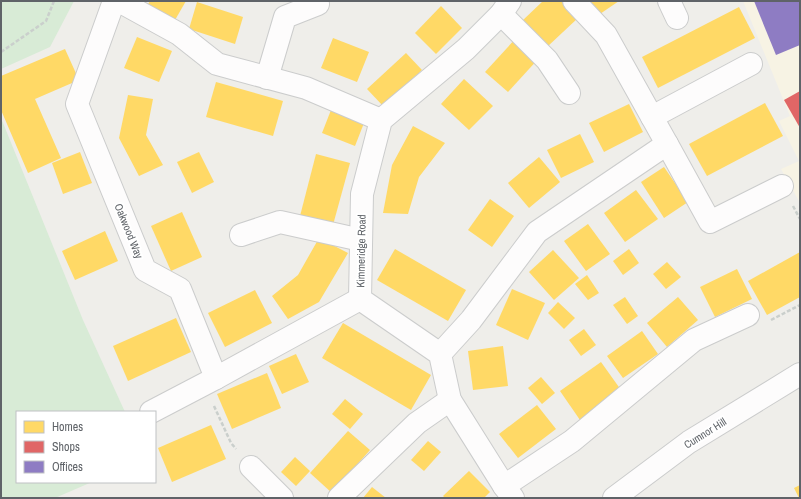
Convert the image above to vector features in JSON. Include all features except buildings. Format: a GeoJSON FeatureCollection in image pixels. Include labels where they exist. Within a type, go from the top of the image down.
{"type":"FeatureCollection","features":[{"type":"Feature","properties":{"kind":"street","name":"Oakwood Way"},"geometry":{"type":"LineString","coordinates":[[114,1],[77,104],[145,270],[180,289],[210,381]]}},
{"type":"Feature","properties":{"kind":"street"},"geometry":{"type":"LineString","coordinates":[[119,1],[179,34],[217,64],[306,88],[381,120],[466,49],[505,7],[547,60],[569,93]]}},
{"type":"Feature","properties":{"kind":"street"},"geometry":{"type":"LineString","coordinates":[[574,1],[606,35],[710,222],[782,186]]}},
{"type":"Feature","properties":{"kind":"street"},"geometry":{"type":"LineString","coordinates":[[267,78],[285,17],[318,4]]}},
{"type":"Feature","properties":{"kind":"street"},"geometry":{"type":"LineString","coordinates":[[652,117],[751,64]]}},
{"type":"Feature","properties":{"kind":"street","name":"Kimmeridge Road"},"geometry":{"type":"LineString","coordinates":[[381,120],[362,194],[360,299],[440,354]]}},
{"type":"Feature","properties":{"kind":"street"},"geometry":{"type":"LineString","coordinates":[[667,144],[537,232],[471,320],[440,354],[450,400],[508,492],[694,340],[748,315]]}},
{"type":"Feature","properties":{"kind":"street"},"geometry":{"type":"LineString","coordinates":[[242,235],[280,222],[361,240]]}},
{"type":"Feature","properties":{"kind":"street"},"geometry":{"type":"LineString","coordinates":[[153,411],[360,299]]}},
{"type":"Feature","properties":{"kind":"street","name":"Cumnor Hill"},"geometry":{"type":"LineString","coordinates":[[614,498],[689,442],[800,374]]}},
{"type":"Feature","properties":{"kind":"street"},"geometry":{"type":"LineString","coordinates":[[339,498],[417,424],[450,400]]}},
{"type":"Feature","properties":{"kind":"street"},"geometry":{"type":"LineString","coordinates":[[251,467],[282,498]]}},
{"type":"Feature","properties":{"kind":"path"},"geometry":{"type":"LineString","coordinates":[[1,52],[46,21],[54,1]]}},
{"type":"Feature","properties":{"kind":"path"},"geometry":{"type":"LineString","coordinates":[[748,315],[764,324],[800,305]]}},
{"type":"Feature","properties":{"kind":"path"},"geometry":{"type":"LineString","coordinates":[[210,381],[231,443],[251,467]]}},
{"type":"Feature","properties":{"kind":"shaded area"},"geometry":{"type":"Polygon","coordinates":[[[743,1],[800,1],[800,203],[781,169],[799,161],[779,121],[790,116],[743,1]]]}},
{"type":"Feature","properties":{"kind":"green space"},"geometry":{"type":"Polygon","coordinates":[[[1,1],[74,1],[50,47],[1,69],[1,1]]]}},
{"type":"Feature","properties":{"kind":"green space"},"geometry":{"type":"Polygon","coordinates":[[[1,118],[83,320],[125,411],[16,411],[16,483],[90,483],[55,498],[1,498],[1,118]]]}}]}
